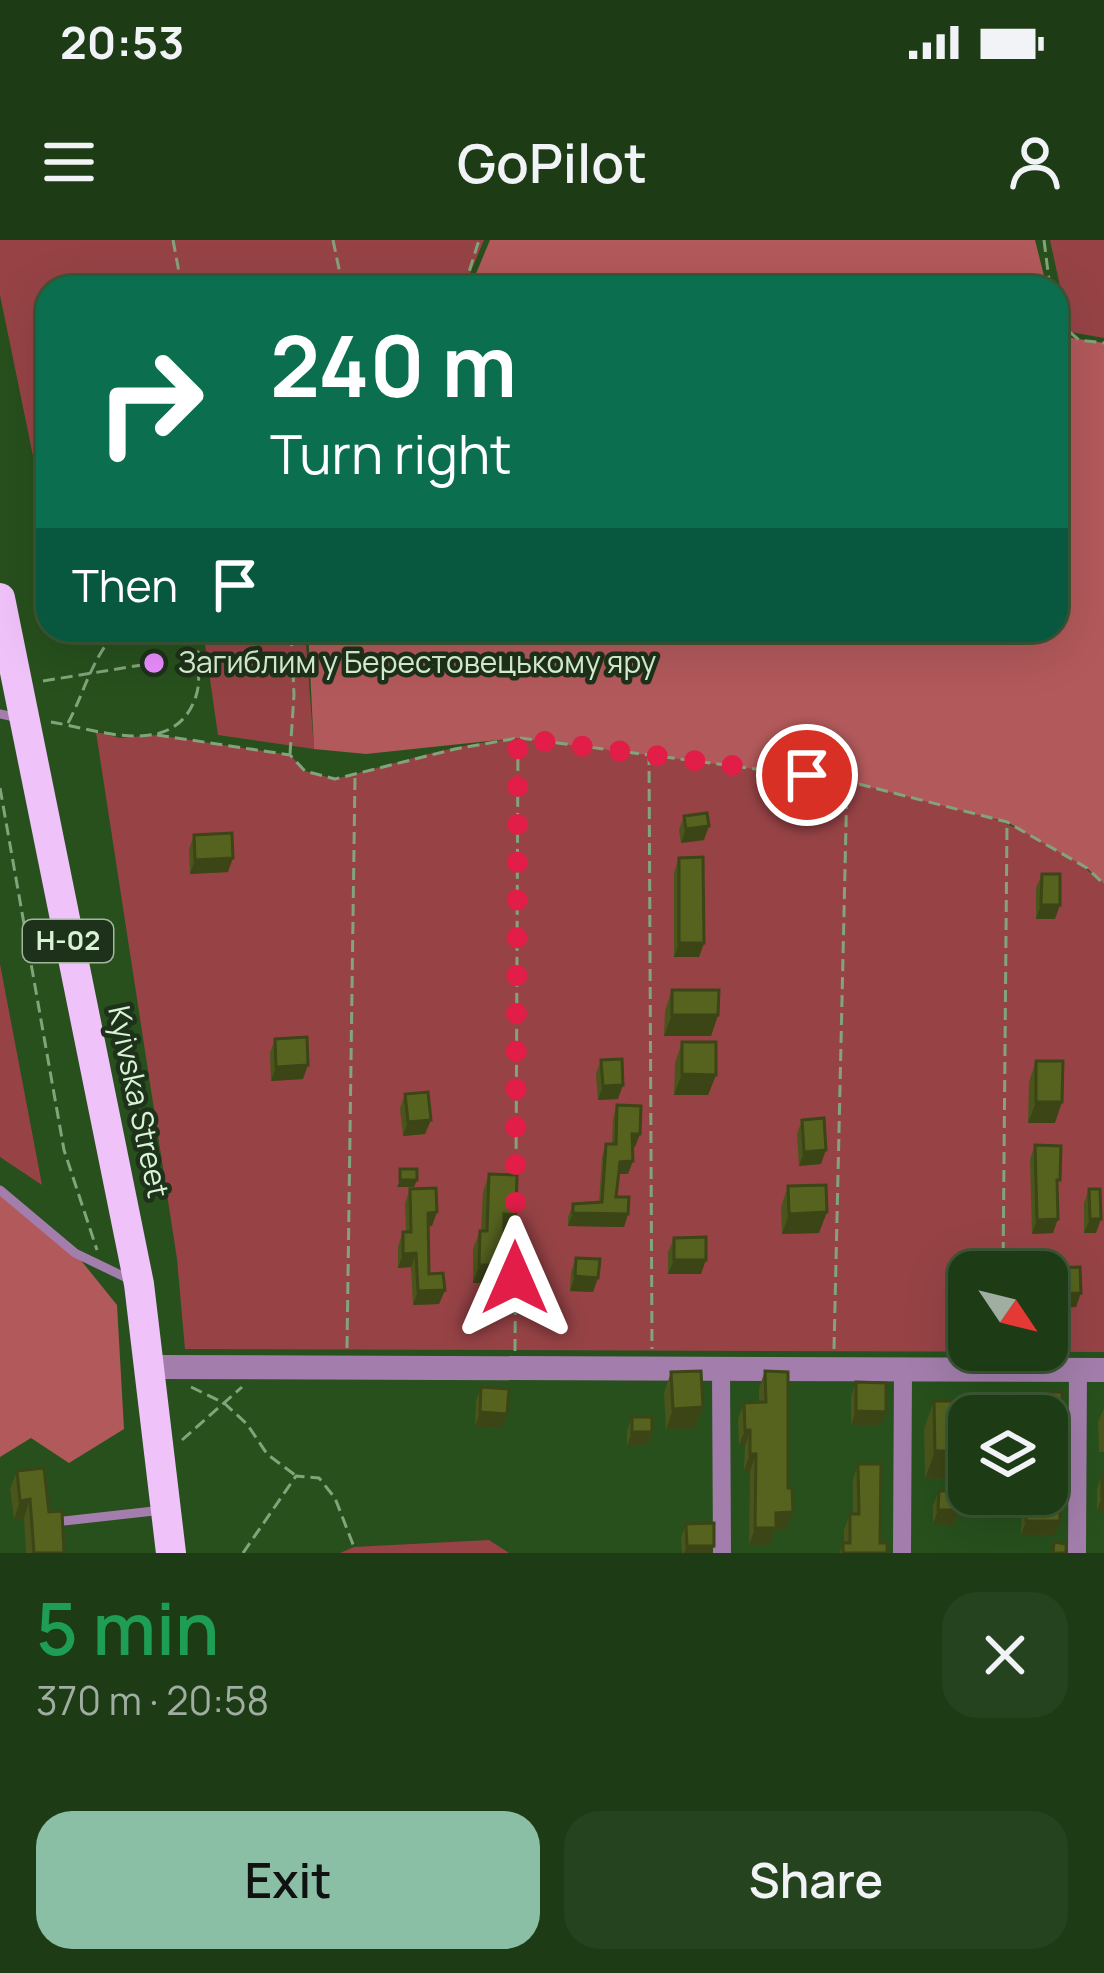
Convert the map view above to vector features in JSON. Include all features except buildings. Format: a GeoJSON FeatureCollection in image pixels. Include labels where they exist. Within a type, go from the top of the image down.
{"type":"FeatureCollection","features":[{"type":"Feature","properties":{"kind":"main road","name":"Kyivska Street"},"geometry":{"type":"LineString","coordinates":[[0,598],[17,685],[12,716],[139,1284],[163,1367],[160,1457],[171,1553]]}},
{"type":"Feature","properties":{"kind":"street"},"geometry":{"type":"LineString","coordinates":[[163,1367],[1104,1370]]}},
{"type":"Feature","properties":{"kind":"street"},"geometry":{"type":"LineString","coordinates":[[721,1370],[722,1553]]}},
{"type":"Feature","properties":{"kind":"street"},"geometry":{"type":"LineString","coordinates":[[902,1553],[903,1370]]}},
{"type":"Feature","properties":{"kind":"street"},"geometry":{"type":"LineString","coordinates":[[1077,1553],[1078,1370]]}},
{"type":"Feature","properties":{"kind":"lane"},"geometry":{"type":"LineString","coordinates":[[0,1190],[75,1252],[139,1284]]}},
{"type":"Feature","properties":{"kind":"lane"},"geometry":{"type":"LineString","coordinates":[[64,1521],[168,1509]]}},
{"type":"Feature","properties":{"kind":"path"},"geometry":{"type":"LineString","coordinates":[[173,240],[180,276]]}},
{"type":"Feature","properties":{"kind":"path"},"geometry":{"type":"LineString","coordinates":[[333,240],[340,276]]}},
{"type":"Feature","properties":{"kind":"path"},"geometry":{"type":"LineString","coordinates":[[468,276],[479,240]]}},
{"type":"Feature","properties":{"kind":"path"},"geometry":{"type":"LineString","coordinates":[[1044,240],[1048,276]]}},
{"type":"Feature","properties":{"kind":"path"},"geometry":{"type":"LineString","coordinates":[[1068,330],[1079,340],[1104,343]]}},
{"type":"Feature","properties":{"kind":"path"},"geometry":{"type":"LineString","coordinates":[[67,724],[108,642]]}},
{"type":"Feature","properties":{"kind":"path"},"geometry":{"type":"LineString","coordinates":[[158,735],[188,713],[195,700],[198,642]]}},
{"type":"Feature","properties":{"kind":"path"},"geometry":{"type":"LineString","coordinates":[[290,755],[292,642]]}},
{"type":"Feature","properties":{"kind":"path"},"geometry":{"type":"LineString","coordinates":[[17,685],[154,663]]}},
{"type":"Feature","properties":{"kind":"path"},"geometry":{"type":"LineString","coordinates":[[12,716],[120,738],[158,735],[290,755],[320,778],[518,738],[847,781],[1007,822],[1087,868],[1104,884]]}},
{"type":"Feature","properties":{"kind":"path"},"geometry":{"type":"LineString","coordinates":[[516,1182],[518,738]]}},
{"type":"Feature","properties":{"kind":"path"},"geometry":{"type":"LineString","coordinates":[[649,754],[652,1369]]}},
{"type":"Feature","properties":{"kind":"path"},"geometry":{"type":"LineString","coordinates":[[346,1368],[355,774]]}},
{"type":"Feature","properties":{"kind":"path"},"geometry":{"type":"LineString","coordinates":[[833,1369],[847,781]]}},
{"type":"Feature","properties":{"kind":"path"},"geometry":{"type":"LineString","coordinates":[[0,788],[64,1150],[104,1263]]}},
{"type":"Feature","properties":{"kind":"path"},"geometry":{"type":"LineString","coordinates":[[1004,1251],[1007,822]]}},
{"type":"Feature","properties":{"kind":"path"},"geometry":{"type":"LineString","coordinates":[[515,1368],[516,1205]]}},
{"type":"Feature","properties":{"kind":"path"},"geometry":{"type":"LineString","coordinates":[[163,1367],[199,1394],[224,1403],[247,1424],[267,1454],[296,1476],[319,1478],[335,1498],[354,1547]]}},
{"type":"Feature","properties":{"kind":"path"},"geometry":{"type":"LineString","coordinates":[[160,1457],[259,1368]]}},
{"type":"Feature","properties":{"kind":"path"},"geometry":{"type":"LineString","coordinates":[[243,1553],[296,1476]]}},
{"type":"Feature","properties":{"kind":"shaded area"},"geometry":{"type":"Polygon","coordinates":[[[0,240],[484,240],[469,276],[36,276],[36,470],[0,295],[0,240]]]}},
{"type":"Feature","properties":{"kind":"shaded area"},"geometry":{"type":"Polygon","coordinates":[[[490,240],[1035,240],[1044,276],[475,276],[490,240]]]}},
{"type":"Feature","properties":{"kind":"shaded area"},"geometry":{"type":"Polygon","coordinates":[[[1050,240],[1104,240],[1104,338],[1070,332],[1068,276],[1058,276],[1050,240]]]}},
{"type":"Feature","properties":{"kind":"shaded area"},"geometry":{"type":"Polygon","coordinates":[[[1068,337],[1104,343],[1104,884],[1087,868],[1007,822],[847,781],[518,738],[366,754],[314,749],[309,642],[1068,642],[1068,337]]]}},
{"type":"Feature","properties":{"kind":"shaded area"},"geometry":{"type":"Polygon","coordinates":[[[205,642],[306,642],[314,749],[218,735],[205,642]]]}},
{"type":"Feature","properties":{"kind":"shaded area"},"geometry":{"type":"Polygon","coordinates":[[[96,732],[120,738],[157,735],[290,755],[305,771],[335,779],[424,755],[514,739],[570,742],[780,771],[957,806],[1061,852],[1104,884],[1104,1352],[1068,1352],[1068,1251],[948,1251],[948,1351],[185,1349],[177,1259],[96,732]]]}},
{"type":"Feature","properties":{"kind":"shaded area"},"geometry":{"type":"Polygon","coordinates":[[[0,964],[42,1185],[0,1157],[0,964]]]}},
{"type":"Feature","properties":{"kind":"shaded area"},"geometry":{"type":"Polygon","coordinates":[[[0,1190],[75,1253],[117,1305],[124,1429],[69,1463],[31,1438],[0,1457],[0,1190]]]}},
{"type":"Feature","properties":{"kind":"shaded area"},"geometry":{"type":"Polygon","coordinates":[[[489,1540],[509,1553],[340,1553],[354,1547],[489,1540]]]}},
{"type":"Feature","properties":{"kind":"place","name":"Загиблим у Берестовецькому яру"},"geometry":{"type":"Point","coordinates":[154,663]}},
{"type":"Feature","properties":{"kind":"route"},"geometry":{"type":"LineString","coordinates":[[515,1278],[518,738],[807,775]]}}]}
